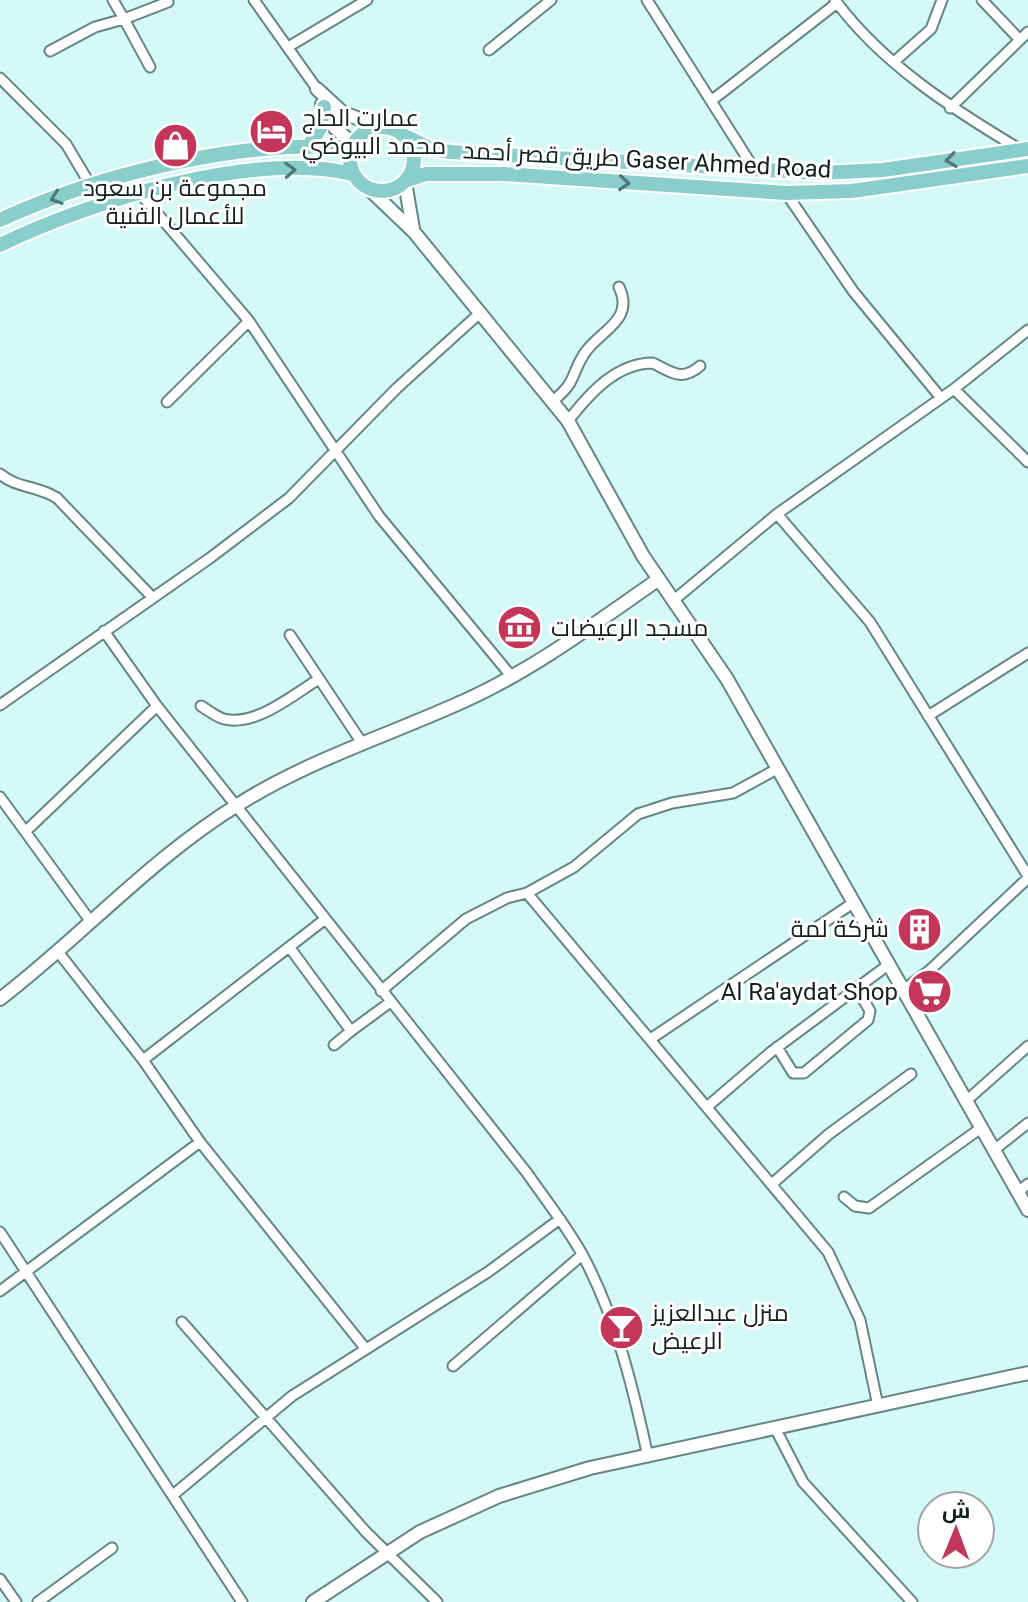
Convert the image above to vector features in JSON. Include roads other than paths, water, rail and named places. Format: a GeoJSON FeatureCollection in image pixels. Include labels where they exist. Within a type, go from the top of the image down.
{"type":"FeatureCollection","features":[{"type":"Feature","properties":{"kind":"main road"},"geometry":{"type":"LineString","coordinates":[[309,146],[320,128],[324,107]]}},
{"type":"Feature","properties":{"kind":"main road"},"geometry":{"type":"LineString","coordinates":[[0,245],[72,212],[139,192],[236,173],[335,169],[353,174],[368,188],[384,191],[406,181],[415,159],[407,137],[394,129],[379,126],[360,136],[352,146],[353,174]]}},
{"type":"Feature","properties":{"kind":"main road","name":"طريق قصر أحمد Gaser Ahmed Road"},"geometry":{"type":"LineString","coordinates":[[407,137],[432,149],[451,152],[756,172],[883,170],[1024,149]]}},
{"type":"Feature","properties":{"kind":"main road"},"geometry":{"type":"LineString","coordinates":[[0,220],[91,186],[182,163],[309,146],[352,146]]}},
{"type":"Feature","properties":{"kind":"main road","name":"طريق قصر أحمد Gaser Ahmed Road"},"geometry":{"type":"LineString","coordinates":[[406,181],[426,174],[504,174],[786,193],[852,191],[1028,166]]}},
{"type":"Feature","properties":{"kind":"street"},"geometry":{"type":"LineString","coordinates":[[113,0],[150,67]]}},
{"type":"Feature","properties":{"kind":"street"},"geometry":{"type":"LineString","coordinates":[[255,0],[317,89],[343,113],[379,126]]}},
{"type":"Feature","properties":{"kind":"street"},"geometry":{"type":"LineString","coordinates":[[288,47],[367,0]]}},
{"type":"Feature","properties":{"kind":"street"},"geometry":{"type":"LineString","coordinates":[[489,50],[551,0]]}},
{"type":"Feature","properties":{"kind":"street"},"geometry":{"type":"LineString","coordinates":[[647,0],[756,172]]}},
{"type":"Feature","properties":{"kind":"street"},"geometry":{"type":"LineString","coordinates":[[895,61],[931,29],[942,0]]}},
{"type":"Feature","properties":{"kind":"street"},"geometry":{"type":"LineString","coordinates":[[950,108],[1024,36],[982,0]]}},
{"type":"Feature","properties":{"kind":"street"},"geometry":{"type":"LineString","coordinates":[[711,101],[836,1],[895,61],[950,108],[1024,149]]}},
{"type":"Feature","properties":{"kind":"street"},"geometry":{"type":"LineString","coordinates":[[50,51],[95,27],[168,2]]}},
{"type":"Feature","properties":{"kind":"street"},"geometry":{"type":"LineString","coordinates":[[0,79],[66,144],[91,186]]}},
{"type":"Feature","properties":{"kind":"street"},"geometry":{"type":"LineString","coordinates":[[317,89],[335,128],[352,146]]}},
{"type":"Feature","properties":{"kind":"street"},"geometry":{"type":"LineString","coordinates":[[406,181],[406,205],[414,232]]}},
{"type":"Feature","properties":{"kind":"street"},"geometry":{"type":"LineString","coordinates":[[368,188],[414,232],[568,421],[659,579],[727,679],[965,1102],[994,1150],[1023,1188],[1028,1210]]}},
{"type":"Feature","properties":{"kind":"street"},"geometry":{"type":"LineString","coordinates":[[139,192],[249,321],[335,454],[400,543],[512,677]]}},
{"type":"Feature","properties":{"kind":"street"},"geometry":{"type":"LineString","coordinates":[[786,193],[846,281],[941,398]]}},
{"type":"Feature","properties":{"kind":"street"},"geometry":{"type":"LineString","coordinates":[[553,401],[576,377],[586,351],[622,314],[624,297],[619,287]]}},
{"type":"Feature","properties":{"kind":"street"},"geometry":{"type":"LineString","coordinates":[[0,705],[253,527],[335,454],[397,388],[481,312]]}},
{"type":"Feature","properties":{"kind":"street"},"geometry":{"type":"LineString","coordinates":[[167,402],[249,321]]}},
{"type":"Feature","properties":{"kind":"street"},"geometry":{"type":"LineString","coordinates":[[674,600],[777,514],[954,389],[1028,330]]}},
{"type":"Feature","properties":{"kind":"street"},"geometry":{"type":"LineString","coordinates":[[568,421],[595,390],[624,369],[653,363],[675,375],[684,375],[700,366]]}},
{"type":"Feature","properties":{"kind":"street"},"geometry":{"type":"LineString","coordinates":[[954,389],[1028,462]]}},
{"type":"Feature","properties":{"kind":"street"},"geometry":{"type":"LineString","coordinates":[[0,474],[7,480],[39,488],[57,498],[153,598]]}},
{"type":"Feature","properties":{"kind":"street"},"geometry":{"type":"LineString","coordinates":[[777,514],[870,622],[1028,877],[939,962],[902,991]]}},
{"type":"Feature","properties":{"kind":"street"},"geometry":{"type":"LineString","coordinates":[[0,999],[59,953],[199,831],[236,805],[362,743],[512,677],[659,579]]}},
{"type":"Feature","properties":{"kind":"street"},"geometry":{"type":"LineString","coordinates":[[104,631],[157,706],[389,1003],[527,1173],[560,1219],[582,1255],[621,1350],[648,1457]]}},
{"type":"Feature","properties":{"kind":"street"},"geometry":{"type":"LineString","coordinates":[[290,635],[362,743]]}},
{"type":"Feature","properties":{"kind":"street"},"geometry":{"type":"LineString","coordinates":[[928,716],[1028,653]]}},
{"type":"Feature","properties":{"kind":"street"},"geometry":{"type":"LineString","coordinates":[[201,706],[224,719],[242,718],[265,712],[319,679]]}},
{"type":"Feature","properties":{"kind":"street"},"geometry":{"type":"LineString","coordinates":[[26,831],[157,706]]}},
{"type":"Feature","properties":{"kind":"street"},"geometry":{"type":"LineString","coordinates":[[381,991],[466,919],[507,898],[527,893],[574,867],[638,814],[672,803],[733,793],[777,769]]}},
{"type":"Feature","properties":{"kind":"street"},"geometry":{"type":"LineString","coordinates":[[0,797],[91,922]]}},
{"type":"Feature","properties":{"kind":"street"},"geometry":{"type":"LineString","coordinates":[[527,893],[652,1038],[828,1252],[860,1320],[878,1406]]}},
{"type":"Feature","properties":{"kind":"street"},"geometry":{"type":"LineString","coordinates":[[652,1038],[853,903]]}},
{"type":"Feature","properties":{"kind":"street"},"geometry":{"type":"LineString","coordinates":[[143,1060],[324,920]]}},
{"type":"Feature","properties":{"kind":"street"},"geometry":{"type":"LineString","coordinates":[[290,948],[351,1031]]}},
{"type":"Feature","properties":{"kind":"street"},"geometry":{"type":"LineString","coordinates":[[59,953],[143,1060],[200,1142],[365,1348]]}},
{"type":"Feature","properties":{"kind":"street"},"geometry":{"type":"LineString","coordinates":[[708,1106],[777,1047],[888,965]]}},
{"type":"Feature","properties":{"kind":"street"},"geometry":{"type":"LineString","coordinates":[[777,1047],[793,1073],[804,1073],[868,1020],[870,1011],[856,987]]}},
{"type":"Feature","properties":{"kind":"street"},"geometry":{"type":"LineString","coordinates":[[334,1045],[389,1003]]}},
{"type":"Feature","properties":{"kind":"street"},"geometry":{"type":"LineString","coordinates":[[965,1102],[1028,1046]]}},
{"type":"Feature","properties":{"kind":"street"},"geometry":{"type":"LineString","coordinates":[[773,1183],[829,1134],[911,1074]]}},
{"type":"Feature","properties":{"kind":"street"},"geometry":{"type":"LineString","coordinates":[[994,1150],[1028,1123]]}},
{"type":"Feature","properties":{"kind":"street"},"geometry":{"type":"LineString","coordinates":[[844,1197],[855,1206],[869,1208],[981,1128]]}},
{"type":"Feature","properties":{"kind":"street"},"geometry":{"type":"LineString","coordinates":[[0,1291],[200,1142]]}},
{"type":"Feature","properties":{"kind":"street"},"geometry":{"type":"LineString","coordinates":[[173,1495],[266,1416],[365,1348],[488,1272],[560,1219]]}},
{"type":"Feature","properties":{"kind":"street"},"geometry":{"type":"LineString","coordinates":[[0,1232],[242,1602]]}},
{"type":"Feature","properties":{"kind":"street"},"geometry":{"type":"LineString","coordinates":[[453,1366],[582,1255]]}},
{"type":"Feature","properties":{"kind":"street"},"geometry":{"type":"LineString","coordinates":[[182,1322],[387,1552],[437,1602]]}},
{"type":"Feature","properties":{"kind":"street"},"geometry":{"type":"LineString","coordinates":[[317,1600],[420,1532],[499,1496],[590,1468],[1028,1373]]}},
{"type":"Feature","properties":{"kind":"street"},"geometry":{"type":"LineString","coordinates":[[775,1428],[803,1482],[912,1602]]}},
{"type":"Feature","properties":{"kind":"street"},"geometry":{"type":"LineString","coordinates":[[38,1602],[112,1548]]}},
{"type":"Feature","properties":{"kind":"street"},"geometry":{"type":"LineString","coordinates":[[0,1579],[16,1602]]}},
{"type":"Feature","properties":{"kind":"place","name":"عمارت الحاج محمد البيوضي"},"geometry":{"type":"Point","coordinates":[271,132]}},
{"type":"Feature","properties":{"kind":"place","name":"مجموعة بن سعود للأعمال الفنية"},"geometry":{"type":"Point","coordinates":[175,146]}},
{"type":"Feature","properties":{"kind":"place","name":"مسجد الرعيضات"},"geometry":{"type":"Point","coordinates":[520,628]}},
{"type":"Feature","properties":{"kind":"place","name":"شركة لمة"},"geometry":{"type":"Point","coordinates":[920,929]}},
{"type":"Feature","properties":{"kind":"place","name":"Al Ra'aydat Shop"},"geometry":{"type":"Point","coordinates":[929,992]}},
{"type":"Feature","properties":{"kind":"place","name":"منزل عبدالعزيز الرعيض"},"geometry":{"type":"Point","coordinates":[621,1327]}}]}
